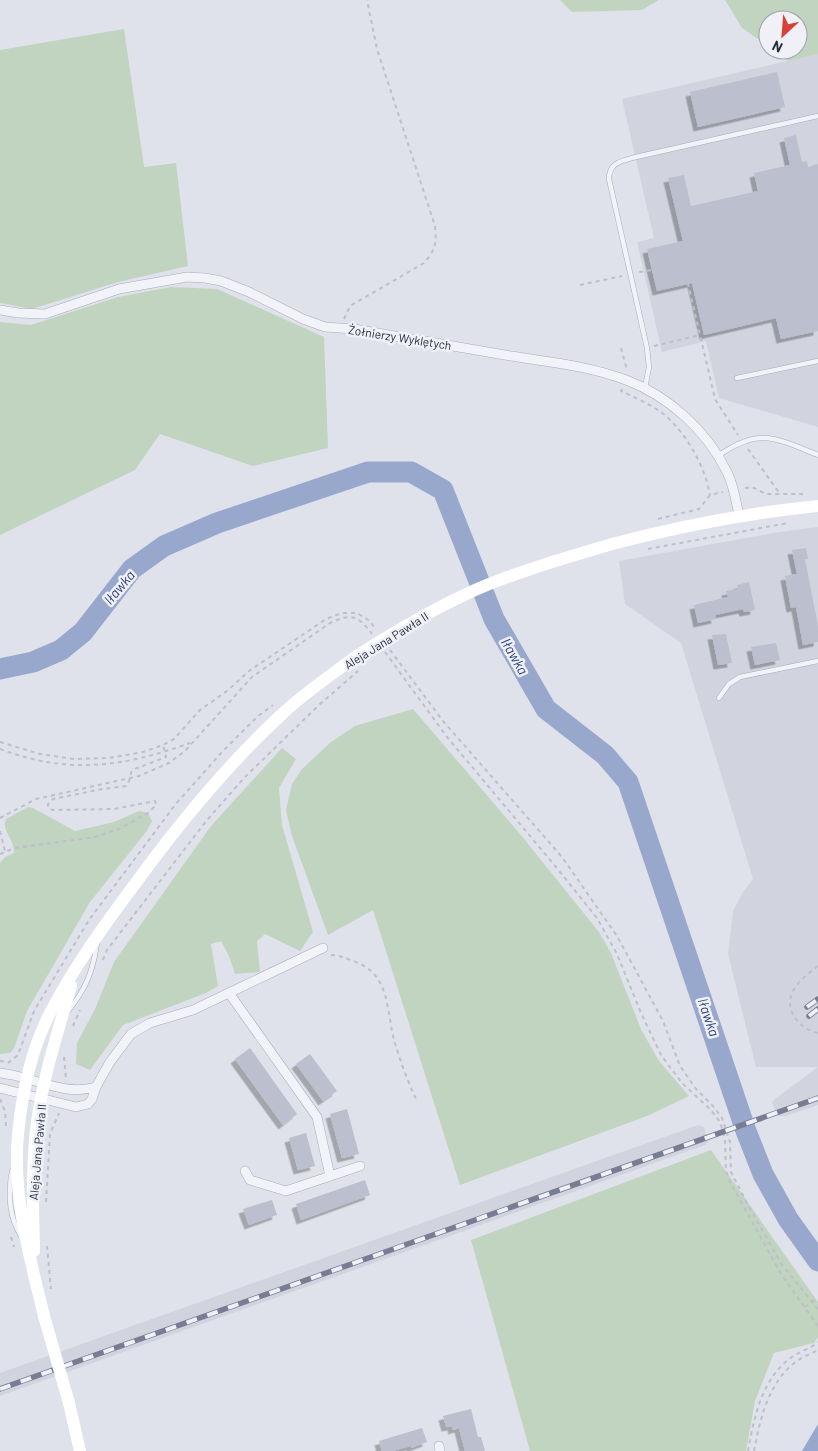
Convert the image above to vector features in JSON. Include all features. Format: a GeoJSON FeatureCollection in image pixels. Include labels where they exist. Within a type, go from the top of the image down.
{"type":"FeatureCollection","features":[{"type":"Feature","properties":{"kind":"main road","name":"Aleja Jana Pawła II"},"geometry":{"type":"LineString","coordinates":[[80,1451],[26,1244],[20,1200],[18,1145],[23,1095],[38,1040],[50,1013],[98,934],[163,846],[230,766],[282,714],[358,662],[391,634],[429,613],[476,590],[538,566],[612,544],[672,528],[768,511],[818,506]]}},
{"type":"Feature","properties":{"kind":"main road","name":"Aleja Jana Pawła II"},"geometry":{"type":"LineString","coordinates":[[35,1279],[32,1196],[34,1157],[41,1099],[76,969]]}},
{"type":"Feature","properties":{"kind":"street","name":"Żołnierzy Wyklętych"},"geometry":{"type":"LineString","coordinates":[[0,310],[18,314],[45,314],[119,289],[187,277],[205,278],[250,292],[303,319],[325,327],[342,328],[600,372],[645,388],[683,415],[703,436],[718,456],[728,474],[734,490],[739,516]]}},
{"type":"Feature","properties":{"kind":"street"},"geometry":{"type":"LineString","coordinates":[[0,1088],[76,1107],[88,1104],[110,1062],[131,1034],[150,1023],[193,1010],[323,948]]}},
{"type":"Feature","properties":{"kind":"street"},"geometry":{"type":"LineString","coordinates":[[229,993],[317,1117],[330,1176]]}},
{"type":"Feature","properties":{"kind":"street"},"geometry":{"type":"LineString","coordinates":[[0,1072],[71,1090],[84,1090],[96,1087]]}},
{"type":"Feature","properties":{"kind":"street"},"geometry":{"type":"LineString","coordinates":[[245,1171],[250,1180],[286,1192],[360,1166]]}},
{"type":"Feature","properties":{"kind":"lane"},"geometry":{"type":"LineString","coordinates":[[645,388],[649,367],[647,348],[609,179],[611,167],[616,163],[818,116]]}},
{"type":"Feature","properties":{"kind":"lane"},"geometry":{"type":"LineString","coordinates":[[737,378],[818,361]]}},
{"type":"Feature","properties":{"kind":"lane"},"geometry":{"type":"LineString","coordinates":[[718,456],[742,441],[756,437],[790,444],[818,455]]}},
{"type":"Feature","properties":{"kind":"lane"},"geometry":{"type":"LineString","coordinates":[[719,698],[730,684],[740,678],[818,661]]}},
{"type":"Feature","properties":{"kind":"lane"},"geometry":{"type":"LineString","coordinates":[[62,1017],[78,999],[92,969],[98,934]]}},
{"type":"Feature","properties":{"kind":"path"},"geometry":{"type":"LineString","coordinates":[[342,328],[344,315],[350,306],[424,264],[433,253],[437,239],[435,226],[377,49],[366,0]]}},
{"type":"Feature","properties":{"kind":"path"},"geometry":{"type":"LineString","coordinates":[[580,285],[652,270]]}},
{"type":"Feature","properties":{"kind":"path"},"geometry":{"type":"LineString","coordinates":[[686,275],[715,399],[780,494]]}},
{"type":"Feature","properties":{"kind":"path"},"geometry":{"type":"LineString","coordinates":[[647,348],[700,335]]}},
{"type":"Feature","properties":{"kind":"path"},"geometry":{"type":"LineString","coordinates":[[621,348],[627,373],[621,391],[643,401],[664,415],[681,432],[693,450],[708,482],[710,495]]}},
{"type":"Feature","properties":{"kind":"path"},"geometry":{"type":"LineString","coordinates":[[656,520],[699,509],[710,495],[734,490],[752,487],[766,494],[806,494]]}},
{"type":"Feature","properties":{"kind":"path"},"geometry":{"type":"LineString","coordinates":[[645,549],[789,523]]}},
{"type":"Feature","properties":{"kind":"path"},"geometry":{"type":"LineString","coordinates":[[0,742],[40,754],[74,759],[128,755],[163,745],[178,735],[200,710],[249,671],[326,619],[342,613],[357,613],[370,621],[378,634]]}},
{"type":"Feature","properties":{"kind":"path"},"geometry":{"type":"LineString","coordinates":[[0,818],[36,799],[130,778],[162,768],[178,758],[252,677],[330,623],[342,618],[353,617],[365,624],[374,636]]}},
{"type":"Feature","properties":{"kind":"path"},"geometry":{"type":"LineString","coordinates":[[389,649],[443,721],[562,857],[617,936],[664,1021],[680,1066],[696,1089],[722,1118],[730,1142],[731,1172],[743,1197],[782,1265],[818,1309]]}},
{"type":"Feature","properties":{"kind":"path"},"geometry":{"type":"LineString","coordinates":[[384,651],[447,737],[556,866],[607,934],[618,954],[641,1013],[661,1055],[682,1083],[711,1110],[720,1122],[725,1138],[728,1177],[781,1274],[818,1326]]}},
{"type":"Feature","properties":{"kind":"path"},"geometry":{"type":"LineString","coordinates":[[102,964],[107,950],[207,820],[244,778],[319,705],[356,675],[358,662]]}},
{"type":"Feature","properties":{"kind":"path"},"geometry":{"type":"LineString","coordinates":[[0,749],[24,757],[56,764],[87,766],[134,760],[193,742]]}},
{"type":"Feature","properties":{"kind":"path"},"geometry":{"type":"LineString","coordinates":[[0,854],[15,848],[95,837],[121,828],[148,813],[156,805],[155,801],[104,809],[52,810],[48,807],[53,799],[126,786],[132,770],[164,758],[166,755],[163,745]]}},
{"type":"Feature","properties":{"kind":"path"},"geometry":{"type":"LineString","coordinates":[[0,831],[5,851]]}},
{"type":"Feature","properties":{"kind":"path"},"geometry":{"type":"LineString","coordinates":[[308,955],[337,955],[362,964],[379,978],[386,996],[394,1040],[417,1101]]}},
{"type":"Feature","properties":{"kind":"path"},"geometry":{"type":"LineString","coordinates":[[818,966],[807,974],[793,990],[789,1000],[792,1015],[810,1031],[818,1033]]}},
{"type":"Feature","properties":{"kind":"path"},"geometry":{"type":"LineString","coordinates":[[72,1028],[84,1002]]}},
{"type":"Feature","properties":{"kind":"path"},"geometry":{"type":"LineString","coordinates":[[64,1056],[66,1081]]}},
{"type":"Feature","properties":{"kind":"path"},"geometry":{"type":"LineString","coordinates":[[0,1061],[8,1062]]}},
{"type":"Feature","properties":{"kind":"path"},"geometry":{"type":"LineString","coordinates":[[0,1098],[6,1111]]}},
{"type":"Feature","properties":{"kind":"path"},"geometry":{"type":"LineString","coordinates":[[46,1207],[50,1134],[60,1109]]}},
{"type":"Feature","properties":{"kind":"path"},"geometry":{"type":"LineString","coordinates":[[47,1246],[50,1290]]}},
{"type":"Feature","properties":{"kind":"path"},"geometry":{"type":"LineString","coordinates":[[805,1307],[818,1298]]}},
{"type":"Feature","properties":{"kind":"path"},"geometry":{"type":"LineString","coordinates":[[748,1451],[759,1406],[774,1373],[787,1361],[818,1342]]}},
{"type":"Feature","properties":{"kind":"path"},"geometry":{"type":"LineString","coordinates":[[754,1451],[765,1408],[776,1384],[784,1373],[797,1361],[818,1350]]}},
{"type":"Feature","properties":{"kind":"shaded area"},"geometry":{"type":"Polygon","coordinates":[[[818,54],[818,427],[719,398],[706,341],[662,352],[637,242],[654,238],[622,99],[792,60],[808,60],[808,56],[818,54]]]}},
{"type":"Feature","properties":{"kind":"shaded area"},"geometry":{"type":"Polygon","coordinates":[[[818,527],[818,1067],[756,1067],[728,954],[733,911],[743,892],[753,879],[681,643],[625,604],[619,561],[779,532],[818,527]]]}},
{"type":"Feature","properties":{"kind":"shaded area"},"geometry":{"type":"Polygon","coordinates":[[[818,1067],[818,1105],[786,1116],[777,1116],[772,1102],[818,1067]]]}},
{"type":"Feature","properties":{"kind":"shaded area"},"geometry":{"type":"Polygon","coordinates":[[[698,1125],[704,1127],[709,1141],[705,1145],[0,1396],[0,1373],[698,1125]]]}},
{"type":"Feature","properties":{"kind":"green space"},"geometry":{"type":"Polygon","coordinates":[[[560,0],[659,0],[642,10],[572,12],[560,0]]]}},
{"type":"Feature","properties":{"kind":"green space"},"geometry":{"type":"Polygon","coordinates":[[[725,0],[818,0],[818,54],[808,56],[808,10],[758,10],[758,39],[742,28],[725,0]]]}},
{"type":"Feature","properties":{"kind":"green space"},"geometry":{"type":"Polygon","coordinates":[[[124,29],[144,167],[176,163],[188,266],[118,282],[32,309],[0,303],[0,50],[124,29]]]}},
{"type":"Feature","properties":{"kind":"green space"},"geometry":{"type":"Polygon","coordinates":[[[171,287],[217,289],[324,337],[328,448],[253,466],[160,434],[135,470],[0,535],[0,322],[31,325],[118,297],[171,287]]]}},
{"type":"Feature","properties":{"kind":"green space"},"geometry":{"type":"Polygon","coordinates":[[[413,709],[520,834],[599,932],[611,953],[641,1029],[659,1061],[689,1096],[647,1116],[460,1185],[373,910],[328,935],[292,836],[286,810],[292,784],[302,769],[331,742],[355,726],[413,709]]]}},
{"type":"Feature","properties":{"kind":"green space"},"geometry":{"type":"Polygon","coordinates":[[[282,748],[296,759],[279,788],[282,825],[313,932],[300,951],[265,934],[257,941],[260,972],[235,974],[229,956],[221,941],[211,944],[218,986],[206,993],[123,1025],[90,1070],[76,1064],[77,1043],[95,1009],[114,962],[211,826],[282,748]]]}},
{"type":"Feature","properties":{"kind":"green space"},"geometry":{"type":"Polygon","coordinates":[[[28,807],[75,831],[114,822],[139,811],[148,813],[152,821],[146,832],[90,902],[27,1011],[14,1048],[10,1053],[0,1054],[0,863],[5,857],[14,853],[14,848],[5,828],[6,819],[28,807]]]}},
{"type":"Feature","properties":{"kind":"green space"},"geometry":{"type":"Polygon","coordinates":[[[711,1150],[818,1302],[818,1337],[814,1343],[774,1353],[755,1401],[746,1451],[530,1451],[471,1240],[711,1150]]]}},
{"type":"Feature","properties":{"kind":"water"},"geometry":{"type":"Polygon","coordinates":[[[818,1424],[818,1451],[802,1451],[818,1424]]]}},
{"type":"Feature","properties":{"kind":"building"},"geometry":{"type":"Polygon","coordinates":[[[777,72],[785,107],[698,127],[690,92],[777,72]]]}},
{"type":"Feature","properties":{"kind":"building"},"geometry":{"type":"Polygon","coordinates":[[[796,135],[802,162],[807,161],[808,167],[818,164],[818,331],[781,339],[776,318],[704,335],[692,283],[657,291],[647,249],[683,241],[668,178],[684,175],[691,206],[758,191],[754,173],[790,165],[784,138],[796,135]]]}},
{"type":"Feature","properties":{"kind":"building"},"geometry":{"type":"Polygon","coordinates":[[[806,548],[808,559],[805,559],[818,626],[818,642],[803,645],[796,607],[791,608],[785,576],[797,574],[792,550],[806,548]]]}},
{"type":"Feature","properties":{"kind":"building"},"geometry":{"type":"Polygon","coordinates":[[[749,582],[755,610],[744,612],[743,609],[715,615],[716,619],[698,623],[694,605],[728,597],[726,591],[738,589],[737,585],[749,582]]]}},
{"type":"Feature","properties":{"kind":"building"},"geometry":{"type":"Polygon","coordinates":[[[726,634],[732,663],[718,665],[712,635],[726,634]]]}},
{"type":"Feature","properties":{"kind":"building"},"geometry":{"type":"Polygon","coordinates":[[[776,643],[780,660],[755,665],[751,647],[776,643]]]}},
{"type":"Feature","properties":{"kind":"building"},"geometry":{"type":"Polygon","coordinates":[[[250,1048],[297,1114],[283,1125],[235,1059],[250,1048]]]}},
{"type":"Feature","properties":{"kind":"building"},"geometry":{"type":"Polygon","coordinates":[[[310,1054],[337,1091],[323,1101],[296,1064],[310,1054]]]}},
{"type":"Feature","properties":{"kind":"building"},"geometry":{"type":"Polygon","coordinates":[[[347,1109],[359,1154],[342,1158],[330,1114],[347,1109]]]}},
{"type":"Feature","properties":{"kind":"building"},"geometry":{"type":"Polygon","coordinates":[[[306,1133],[315,1166],[298,1170],[289,1138],[306,1133]]]}},
{"type":"Feature","properties":{"kind":"building"},"geometry":{"type":"Polygon","coordinates":[[[365,1180],[370,1195],[301,1220],[296,1204],[365,1180]]]}},
{"type":"Feature","properties":{"kind":"building"},"geometry":{"type":"Polygon","coordinates":[[[272,1200],[277,1215],[249,1225],[243,1209],[272,1200]]]}},
{"type":"Feature","properties":{"kind":"building"},"geometry":{"type":"Polygon","coordinates":[[[471,1409],[478,1437],[481,1437],[485,1451],[465,1451],[459,1428],[453,1430],[452,1426],[446,1427],[443,1416],[471,1409]]]}},
{"type":"Feature","properties":{"kind":"building"},"geometry":{"type":"Polygon","coordinates":[[[422,1428],[427,1442],[411,1448],[411,1446],[392,1451],[382,1451],[379,1441],[422,1428]]]}},
{"type":"Feature","properties":{"kind":"waterway","name":"Iławka"},"geometry":{"type":"LineString","coordinates":[[0,669],[33,662],[61,650],[83,632],[132,569],[164,546],[217,523],[368,472],[411,472],[443,490],[494,619],[546,709],[605,755],[628,782],[746,1131],[763,1174],[788,1219],[818,1261]]}},
{"type":"Feature","properties":{"kind":"railway"},"geometry":{"type":"LineString","coordinates":[[807,1007],[818,999]]}},
{"type":"Feature","properties":{"kind":"railway"},"geometry":{"type":"LineString","coordinates":[[809,1016],[818,1009]]}},
{"type":"Feature","properties":{"kind":"railway"},"geometry":{"type":"LineString","coordinates":[[0,1389],[818,1098]]}}]}
